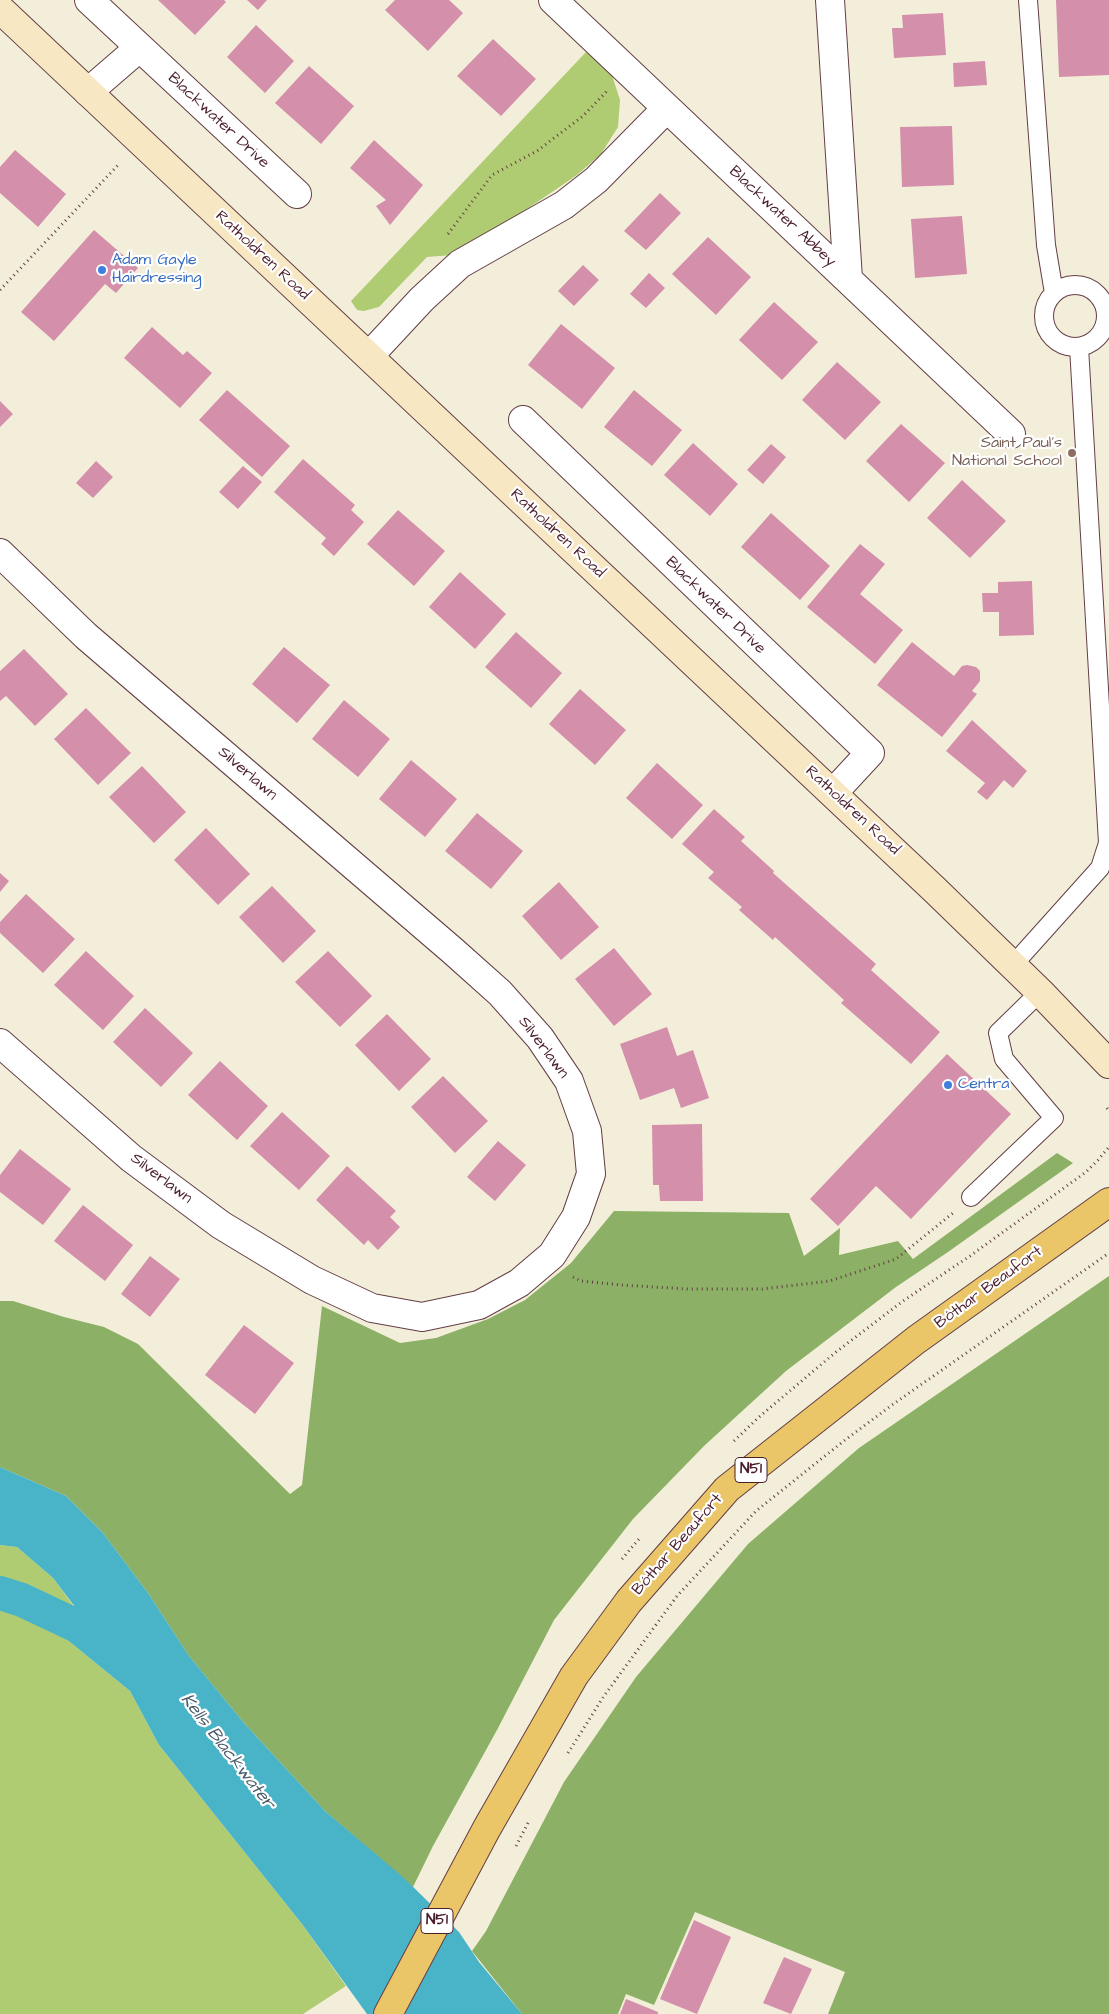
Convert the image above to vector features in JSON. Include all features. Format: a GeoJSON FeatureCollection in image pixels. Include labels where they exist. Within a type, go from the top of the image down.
{"type":"FeatureCollection","features":[{"type":"Feature","properties":{"kind":"main road","name":"Bóthar Beaufort"},"geometry":{"type":"LineString","coordinates":[[388,2014],[487,1828],[574,1676],[629,1601],[727,1489],[916,1340],[1109,1202]]}},
{"type":"Feature","properties":{"kind":"street","name":"Blackwater Drive"},"geometry":{"type":"LineString","coordinates":[[89,0],[297,194]]}},
{"type":"Feature","properties":{"kind":"street","name":"Blackwater Abbey"},"geometry":{"type":"LineString","coordinates":[[553,0],[1011,434]]}},
{"type":"Feature","properties":{"kind":"street"},"geometry":{"type":"LineString","coordinates":[[830,0],[848,279]]}},
{"type":"Feature","properties":{"kind":"street","name":"Ratholdren Road"},"geometry":{"type":"LineString","coordinates":[[0,9],[833,793],[1013,965],[1109,1064]]}},
{"type":"Feature","properties":{"kind":"street"},"geometry":{"type":"LineString","coordinates":[[88,92],[139,48]]}},
{"type":"Feature","properties":{"kind":"street"},"geometry":{"type":"LineString","coordinates":[[369,356],[422,299],[460,264],[564,205],[596,180],[667,108]]}},
{"type":"Feature","properties":{"kind":"street","name":"Blackwater Drive"},"geometry":{"type":"LineString","coordinates":[[523,420],[870,753],[833,793]]}},
{"type":"Feature","properties":{"kind":"street","name":"Silverlawn"},"geometry":{"type":"LineString","coordinates":[[0,553],[86,636],[453,950],[500,993],[540,1038],[569,1081],[587,1131],[591,1174],[576,1218],[552,1255],[519,1283],[479,1305],[422,1317],[372,1308],[312,1280],[221,1225],[131,1158],[0,1043]]}},
{"type":"Feature","properties":{"kind":"lane"},"geometry":{"type":"LineString","coordinates":[[1028,0],[1046,245],[1054,293]]}},
{"type":"Feature","properties":{"kind":"lane"},"geometry":{"type":"LineString","coordinates":[[1072,285],[1082,286],[1098,296],[1104,304],[1106,323],[1096,339],[1088,345],[1079,348],[1060,344],[1052,338],[1046,330],[1044,320],[1048,301],[1054,293],[1072,285]]}},
{"type":"Feature","properties":{"kind":"lane"},"geometry":{"type":"LineString","coordinates":[[1013,965],[1100,868],[1108,843],[1079,348]]}},
{"type":"Feature","properties":{"kind":"lane"},"geometry":{"type":"LineString","coordinates":[[971,1197],[1054,1118],[1004,1060],[998,1033],[1040,992]]}},
{"type":"Feature","properties":{"kind":"path"},"geometry":{"type":"LineString","coordinates":[[447,236],[492,175],[537,151],[584,116],[626,70]]}},
{"type":"Feature","properties":{"kind":"path"},"geometry":{"type":"LineString","coordinates":[[0,290],[141,142]]}},
{"type":"Feature","properties":{"kind":"path"},"geometry":{"type":"LineString","coordinates":[[546,1260],[553,1269],[581,1281],[621,1285],[688,1289],[762,1289],[830,1281],[896,1259],[971,1197]]}},
{"type":"Feature","properties":{"kind":"path"},"geometry":{"type":"LineString","coordinates":[[564,1760],[604,1696],[677,1596],[756,1511],[876,1417],[1109,1252]]}},
{"type":"Feature","properties":{"kind":"path"},"geometry":{"type":"LineString","coordinates":[[516,1846],[532,1816]]}},
{"type":"Feature","properties":{"kind":"green space"},"geometry":{"type":"Polygon","coordinates":[[[586,52],[611,72],[620,100],[618,127],[601,154],[577,175],[508,222],[453,255],[427,257],[379,307],[364,311],[357,310],[351,301],[586,52]]]}},
{"type":"Feature","properties":{"kind":"green space"},"geometry":{"type":"Polygon","coordinates":[[[1057,1153],[1073,1163],[896,1287],[786,1371],[704,1446],[633,1519],[554,1620],[413,1887],[325,1811],[244,1723],[189,1656],[148,1593],[103,1533],[66,1496],[0,1467],[0,1301],[13,1301],[104,1327],[138,1344],[290,1494],[302,1485],[322,1306],[400,1343],[436,1338],[488,1319],[525,1300],[571,1263],[614,1211],[789,1213],[804,1256],[840,1228],[839,1255],[898,1241],[913,1259],[1057,1153]]]}},
{"type":"Feature","properties":{"kind":"green space"},"geometry":{"type":"Polygon","coordinates":[[[1109,1276],[1109,2014],[828,2014],[845,1972],[695,1912],[654,2005],[626,1994],[618,2014],[522,2014],[472,1951],[486,1931],[564,1782],[636,1677],[748,1544],[859,1448],[1109,1276]]]}},
{"type":"Feature","properties":{"kind":"green space"},"geometry":{"type":"Polygon","coordinates":[[[0,1545],[17,1547],[53,1578],[75,1608],[59,1633],[130,1691],[159,1745],[302,1924],[346,1986],[303,2014],[0,2014],[0,1545]]]}},
{"type":"Feature","properties":{"kind":"water","name":"Kells Blackwater"},"geometry":{"type":"Polygon","coordinates":[[[0,1467],[66,1496],[103,1533],[148,1593],[189,1656],[244,1723],[325,1811],[404,1878],[459,1932],[479,1962],[522,2014],[367,2014],[302,1924],[159,1745],[130,1691],[59,1633],[75,1607],[53,1578],[17,1547],[0,1545],[0,1467]]]}},
{"type":"Feature","properties":{"kind":"building"},"geometry":{"type":"Polygon","coordinates":[[[158,0],[224,0],[226,2],[195,35],[158,0]]]}},
{"type":"Feature","properties":{"kind":"building"},"geometry":{"type":"Polygon","coordinates":[[[247,0],[267,0],[258,10],[247,0]]]}},
{"type":"Feature","properties":{"kind":"building"},"geometry":{"type":"Polygon","coordinates":[[[395,0],[449,0],[463,13],[428,51],[385,10],[395,0]]]}},
{"type":"Feature","properties":{"kind":"building"},"geometry":{"type":"Polygon","coordinates":[[[1056,0],[1109,0],[1109,75],[1059,77],[1056,0]]]}},
{"type":"Feature","properties":{"kind":"building"},"geometry":{"type":"Polygon","coordinates":[[[943,13],[946,55],[894,58],[892,28],[903,28],[902,15],[943,13]]]}},
{"type":"Feature","properties":{"kind":"building"},"geometry":{"type":"Polygon","coordinates":[[[256,25],[294,61],[265,93],[227,57],[256,25]]]}},
{"type":"Feature","properties":{"kind":"building"},"geometry":{"type":"Polygon","coordinates":[[[493,39],[536,79],[501,116],[457,76],[493,39]]]}},
{"type":"Feature","properties":{"kind":"building"},"geometry":{"type":"Polygon","coordinates":[[[985,61],[987,85],[954,87],[953,63],[985,61]]]}},
{"type":"Feature","properties":{"kind":"building"},"geometry":{"type":"Polygon","coordinates":[[[309,66],[354,106],[321,144],[275,103],[309,66]]]}},
{"type":"Feature","properties":{"kind":"building"},"geometry":{"type":"Polygon","coordinates":[[[952,126],[954,185],[902,187],[900,127],[952,126]]]}},
{"type":"Feature","properties":{"kind":"building"},"geometry":{"type":"Polygon","coordinates":[[[374,140],[423,185],[390,225],[376,206],[386,200],[350,168],[374,140]]]}},
{"type":"Feature","properties":{"kind":"building"},"geometry":{"type":"Polygon","coordinates":[[[15,150],[66,194],[38,227],[0,193],[0,167],[15,150]]]}},
{"type":"Feature","properties":{"kind":"building"},"geometry":{"type":"Polygon","coordinates":[[[660,193],[681,213],[646,250],[624,231],[660,193]]]}},
{"type":"Feature","properties":{"kind":"building"},"geometry":{"type":"Polygon","coordinates":[[[962,216],[967,274],[915,278],[911,219],[962,216]]]}},
{"type":"Feature","properties":{"kind":"building"},"geometry":{"type":"Polygon","coordinates":[[[94,230],[138,268],[116,293],[105,284],[54,341],[21,312],[94,230]]]}},
{"type":"Feature","properties":{"kind":"building"},"geometry":{"type":"Polygon","coordinates":[[[708,237],[751,277],[716,315],[672,274],[708,237]]]}},
{"type":"Feature","properties":{"kind":"building"},"geometry":{"type":"Polygon","coordinates":[[[583,265],[599,280],[574,306],[558,291],[583,265]]]}},
{"type":"Feature","properties":{"kind":"building"},"geometry":{"type":"Polygon","coordinates":[[[649,273],[665,288],[646,308],[630,294],[649,273]]]}},
{"type":"Feature","properties":{"kind":"building"},"geometry":{"type":"Polygon","coordinates":[[[774,302],[818,342],[782,380],[739,340],[774,302]]]}},
{"type":"Feature","properties":{"kind":"building"},"geometry":{"type":"Polygon","coordinates":[[[561,324],[615,368],[582,409],[528,365],[561,324]]]}},
{"type":"Feature","properties":{"kind":"building"},"geometry":{"type":"Polygon","coordinates":[[[152,327],[183,355],[187,351],[212,373],[180,408],[124,358],[152,327]]]}},
{"type":"Feature","properties":{"kind":"building"},"geometry":{"type":"Polygon","coordinates":[[[837,362],[881,402],[845,440],[802,400],[837,362]]]}},
{"type":"Feature","properties":{"kind":"building"},"geometry":{"type":"Polygon","coordinates":[[[227,390],[290,446],[262,477],[199,420],[227,390]]]}},
{"type":"Feature","properties":{"kind":"building"},"geometry":{"type":"Polygon","coordinates":[[[634,390],[682,430],[652,466],[604,427],[634,390]]]}},
{"type":"Feature","properties":{"kind":"building"},"geometry":{"type":"Polygon","coordinates":[[[0,401],[13,414],[0,427],[0,401]]]}},
{"type":"Feature","properties":{"kind":"building"},"geometry":{"type":"Polygon","coordinates":[[[901,424],[945,463],[909,502],[866,461],[901,424]]]}},
{"type":"Feature","properties":{"kind":"building"},"geometry":{"type":"Polygon","coordinates":[[[693,443],[738,484],[710,516],[664,475],[693,443]]]}},
{"type":"Feature","properties":{"kind":"building"},"geometry":{"type":"Polygon","coordinates":[[[771,444],[786,457],[763,484],[747,470],[771,444]]]}},
{"type":"Feature","properties":{"kind":"building"},"geometry":{"type":"Polygon","coordinates":[[[303,459],[355,505],[351,510],[364,522],[334,556],[321,544],[326,538],[274,492],[303,459]]]}},
{"type":"Feature","properties":{"kind":"building"},"geometry":{"type":"Polygon","coordinates":[[[96,461],[113,477],[93,498],[76,483],[96,461]]]}},
{"type":"Feature","properties":{"kind":"building"},"geometry":{"type":"Polygon","coordinates":[[[243,466],[262,482],[238,509],[219,492],[243,466]]]}},
{"type":"Feature","properties":{"kind":"building"},"geometry":{"type":"Polygon","coordinates":[[[962,480],[1006,521],[970,558],[927,518],[962,480]]]}},
{"type":"Feature","properties":{"kind":"building"},"geometry":{"type":"Polygon","coordinates":[[[398,510],[445,551],[414,586],[367,544],[398,510]]]}},
{"type":"Feature","properties":{"kind":"building"},"geometry":{"type":"Polygon","coordinates":[[[771,513],[830,566],[800,600],[741,547],[771,513]]]}},
{"type":"Feature","properties":{"kind":"building"},"geometry":{"type":"Polygon","coordinates":[[[860,544],[885,564],[860,594],[903,630],[875,664],[807,607],[860,544]]]}},
{"type":"Feature","properties":{"kind":"building"},"geometry":{"type":"Polygon","coordinates":[[[460,572],[506,614],[475,649],[429,607],[460,572]]]}},
{"type":"Feature","properties":{"kind":"building"},"geometry":{"type":"Polygon","coordinates":[[[1032,581],[1034,635],[999,636],[999,612],[983,612],[982,593],[998,593],[998,582],[1032,581]]]}},
{"type":"Feature","properties":{"kind":"building"},"geometry":{"type":"Polygon","coordinates":[[[516,632],[562,673],[531,708],[485,667],[516,632]]]}},
{"type":"Feature","properties":{"kind":"building"},"geometry":{"type":"Polygon","coordinates":[[[912,642],[954,676],[962,666],[967,665],[976,667],[980,671],[980,681],[972,691],[977,694],[942,737],[877,685],[912,642]]]}},
{"type":"Feature","properties":{"kind":"building"},"geometry":{"type":"Polygon","coordinates":[[[284,647],[330,685],[297,723],[252,684],[284,647]]]}},
{"type":"Feature","properties":{"kind":"building"},"geometry":{"type":"Polygon","coordinates":[[[24,649],[68,694],[35,726],[6,696],[0,701],[0,671],[24,649]]]}},
{"type":"Feature","properties":{"kind":"building"},"geometry":{"type":"Polygon","coordinates":[[[580,689],[626,730],[595,765],[549,724],[580,689]]]}},
{"type":"Feature","properties":{"kind":"building"},"geometry":{"type":"Polygon","coordinates":[[[344,700],[390,739],[358,777],[312,739],[344,700]]]}},
{"type":"Feature","properties":{"kind":"building"},"geometry":{"type":"Polygon","coordinates":[[[86,708],[131,753],[98,785],[54,739],[86,708]]]}},
{"type":"Feature","properties":{"kind":"building"},"geometry":{"type":"Polygon","coordinates":[[[972,720],[1027,771],[1013,788],[1004,780],[987,800],[977,792],[985,783],[946,751],[972,720]]]}},
{"type":"Feature","properties":{"kind":"building"},"geometry":{"type":"Polygon","coordinates":[[[411,760],[457,799],[425,837],[379,799],[411,760]]]}},
{"type":"Feature","properties":{"kind":"building"},"geometry":{"type":"Polygon","coordinates":[[[657,763],[703,805],[672,839],[626,798],[657,763]]]}},
{"type":"Feature","properties":{"kind":"building"},"geometry":{"type":"Polygon","coordinates":[[[142,766],[186,812],[154,843],[109,797],[142,766]]]}},
{"type":"Feature","properties":{"kind":"building"},"geometry":{"type":"Polygon","coordinates":[[[714,809],[745,837],[741,841],[774,871],[773,873],[876,964],[871,970],[940,1032],[911,1064],[841,1003],[844,1000],[775,937],[773,940],[739,910],[742,907],[708,878],[714,872],[682,844],[714,809]]]}},
{"type":"Feature","properties":{"kind":"building"},"geometry":{"type":"Polygon","coordinates":[[[477,813],[523,851],[491,889],[445,851],[477,813]]]}},
{"type":"Feature","properties":{"kind":"building"},"geometry":{"type":"Polygon","coordinates":[[[206,828],[250,874],[218,905],[174,860],[206,828]]]}},
{"type":"Feature","properties":{"kind":"building"},"geometry":{"type":"Polygon","coordinates":[[[0,873],[9,881],[0,892],[0,873]]]}},
{"type":"Feature","properties":{"kind":"building"},"geometry":{"type":"Polygon","coordinates":[[[559,882],[599,927],[561,960],[522,916],[559,882]]]}},
{"type":"Feature","properties":{"kind":"building"},"geometry":{"type":"Polygon","coordinates":[[[272,886],[316,931],[283,963],[239,917],[272,886]]]}},
{"type":"Feature","properties":{"kind":"building"},"geometry":{"type":"Polygon","coordinates":[[[26,894],[75,939],[43,973],[0,933],[0,922],[26,894]]]}},
{"type":"Feature","properties":{"kind":"building"},"geometry":{"type":"Polygon","coordinates":[[[614,948],[652,994],[614,1026],[575,979],[614,948]]]}},
{"type":"Feature","properties":{"kind":"building"},"geometry":{"type":"Polygon","coordinates":[[[86,951],[134,996],[103,1030],[54,985],[86,951]]]}},
{"type":"Feature","properties":{"kind":"building"},"geometry":{"type":"Polygon","coordinates":[[[328,951],[372,996],[340,1027],[295,982],[328,951]]]}},
{"type":"Feature","properties":{"kind":"building"},"geometry":{"type":"Polygon","coordinates":[[[145,1008],[193,1053],[161,1087],[113,1042],[145,1008]]]}},
{"type":"Feature","properties":{"kind":"building"},"geometry":{"type":"Polygon","coordinates":[[[387,1014],[431,1059],[399,1091],[355,1045],[387,1014]]]}},
{"type":"Feature","properties":{"kind":"building"},"geometry":{"type":"Polygon","coordinates":[[[667,1027],[677,1056],[693,1050],[709,1098],[681,1108],[674,1088],[640,1100],[620,1044],[667,1027]]]}},
{"type":"Feature","properties":{"kind":"building"},"geometry":{"type":"Polygon","coordinates":[[[947,1054],[1011,1114],[911,1219],[876,1186],[838,1226],[810,1199],[947,1054]]]}},
{"type":"Feature","properties":{"kind":"building"},"geometry":{"type":"Polygon","coordinates":[[[220,1061],[268,1106],[237,1140],[188,1095],[220,1061]]]}},
{"type":"Feature","properties":{"kind":"building"},"geometry":{"type":"Polygon","coordinates":[[[443,1076],[488,1121],[455,1153],[411,1107],[443,1076]]]}},
{"type":"Feature","properties":{"kind":"building"},"geometry":{"type":"Polygon","coordinates":[[[282,1112],[330,1156],[299,1190],[250,1146],[282,1112]]]}},
{"type":"Feature","properties":{"kind":"building"},"geometry":{"type":"Polygon","coordinates":[[[702,1124],[703,1201],[660,1201],[659,1185],[653,1185],[652,1125],[702,1124]]]}},
{"type":"Feature","properties":{"kind":"building"},"geometry":{"type":"Polygon","coordinates":[[[498,1141],[526,1165],[495,1201],[467,1177],[498,1141]]]}},
{"type":"Feature","properties":{"kind":"building"},"geometry":{"type":"Polygon","coordinates":[[[20,1149],[71,1189],[43,1225],[0,1192],[0,1175],[20,1149]]]}},
{"type":"Feature","properties":{"kind":"building"},"geometry":{"type":"Polygon","coordinates":[[[347,1166],[396,1211],[390,1217],[400,1227],[378,1250],[368,1240],[364,1245],[316,1200],[347,1166]]]}},
{"type":"Feature","properties":{"kind":"building"},"geometry":{"type":"Polygon","coordinates":[[[83,1205],[133,1245],[105,1281],[54,1241],[83,1205]]]}},
{"type":"Feature","properties":{"kind":"building"},"geometry":{"type":"Polygon","coordinates":[[[150,1256],[180,1279],[150,1317],[121,1294],[150,1256]]]}},
{"type":"Feature","properties":{"kind":"building"},"geometry":{"type":"Polygon","coordinates":[[[244,1325],[294,1363],[255,1414],[205,1375],[244,1325]]]}},
{"type":"Feature","properties":{"kind":"building"},"geometry":{"type":"Polygon","coordinates":[[[694,1920],[731,1937],[697,2014],[660,1999],[694,1920]]]}},
{"type":"Feature","properties":{"kind":"building"},"geometry":{"type":"Polygon","coordinates":[[[784,1957],[812,1969],[791,2014],[763,2003],[784,1957]]]}},
{"type":"Feature","properties":{"kind":"building"},"geometry":{"type":"Polygon","coordinates":[[[626,1999],[658,2012],[658,2014],[620,2014],[626,1999]]]}},
{"type":"Feature","properties":{"kind":"waterway"},"geometry":{"type":"LineString","coordinates":[[0,1593],[22,1600],[77,1626],[110,1633]]}},
{"type":"Feature","properties":{"kind":"place","name":"Adam Gayle Hairdressing"},"geometry":{"type":"Point","coordinates":[102,270]}},
{"type":"Feature","properties":{"kind":"place","name":"Saint Paul's National School"},"geometry":{"type":"Point","coordinates":[1072,453]}},
{"type":"Feature","properties":{"kind":"place","name":"Centra"},"geometry":{"type":"Point","coordinates":[948,1085]}}]}
